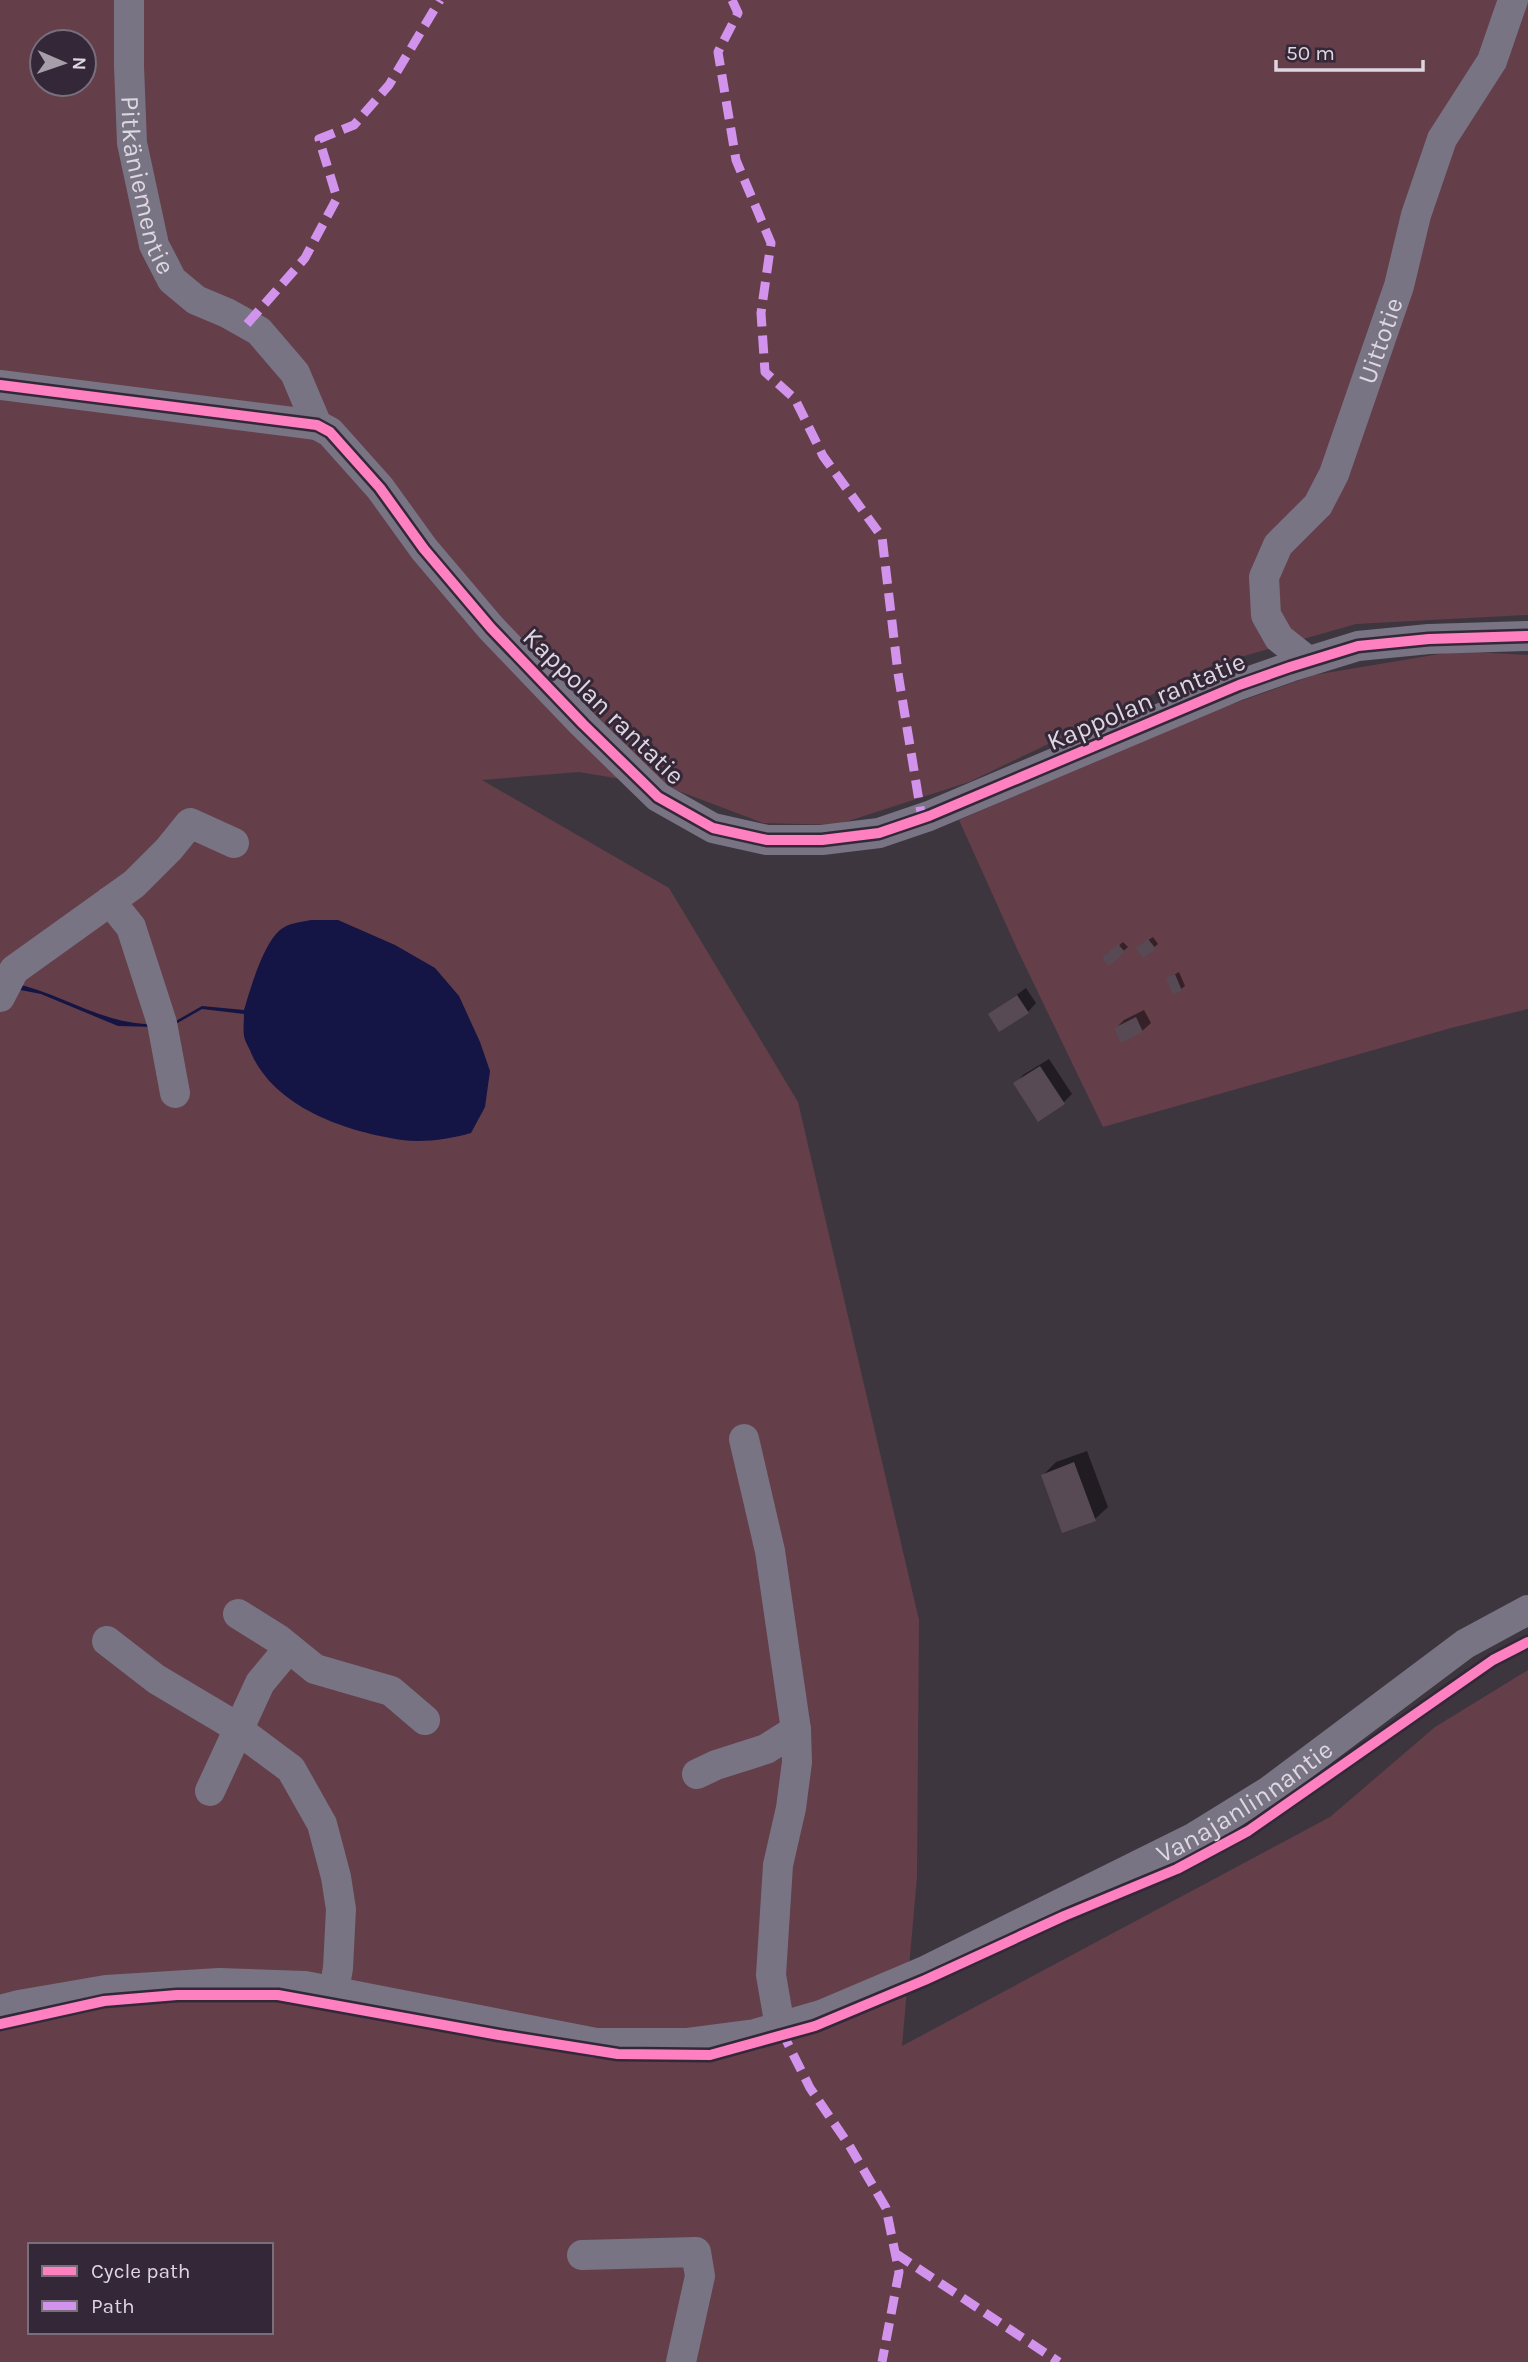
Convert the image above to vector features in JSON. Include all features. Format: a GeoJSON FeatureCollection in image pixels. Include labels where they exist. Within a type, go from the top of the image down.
{"type":"FeatureCollection","features":[{"type":"Feature","properties":{"kind":"street","name":"Pitkäniementie"},"geometry":{"type":"LineString","coordinates":[[129,0],[132,143],[154,245],[172,280],[196,300],[228,313],[259,331],[295,373],[317,425]]}},
{"type":"Feature","properties":{"kind":"street","name":"Uittotie"},"geometry":{"type":"LineString","coordinates":[[1308,661],[1279,638],[1266,615],[1264,577],[1279,545],[1318,505],[1334,474],[1399,286],[1416,215],[1442,139],[1492,61],[1513,0]]}},
{"type":"Feature","properties":{"kind":"street"},"geometry":{"type":"LineString","coordinates":[[0,385],[317,425]]}},
{"type":"Feature","properties":{"kind":"street","name":"Kappolan rantatie"},"geometry":{"type":"LineString","coordinates":[[317,425],[330,432],[353,456],[424,549],[491,628],[658,797],[713,828],[767,841],[822,841],[879,832],[929,816],[1227,690],[1308,661],[1370,645],[1429,639],[1528,636]]}},
{"type":"Feature","properties":{"kind":"street"},"geometry":{"type":"LineString","coordinates":[[0,996],[14,970],[143,876],[170,849],[190,823],[234,844]]}},
{"type":"Feature","properties":{"kind":"street"},"geometry":{"type":"LineString","coordinates":[[110,901],[131,927],[162,1023],[176,1093]]}},
{"type":"Feature","properties":{"kind":"street"},"geometry":{"type":"LineString","coordinates":[[744,1439],[771,1551],[796,1730],[797,1762],[791,1808],[778,1865],[771,1975],[780,2027]]}},
{"type":"Feature","properties":{"kind":"street","name":"Vanajanlinnantie"},"geometry":{"type":"LineString","coordinates":[[0,2010],[106,1990],[206,1983],[305,1986],[596,2043],[686,2043],[755,2034],[821,2015],[927,1970],[1194,1838],[1269,1791],[1465,1644],[1528,1610]]}},
{"type":"Feature","properties":{"kind":"street"},"geometry":{"type":"LineString","coordinates":[[238,1614],[315,1669],[391,1691],[425,1720]]}},
{"type":"Feature","properties":{"kind":"street"},"geometry":{"type":"LineString","coordinates":[[107,1641],[156,1679],[239,1730],[291,1769],[322,1824],[336,1877],[341,1909],[334,1992]]}},
{"type":"Feature","properties":{"kind":"street"},"geometry":{"type":"LineString","coordinates":[[210,1791],[260,1683],[289,1648]]}},
{"type":"Feature","properties":{"kind":"street"},"geometry":{"type":"LineString","coordinates":[[697,1774],[766,1749],[796,1730]]}},
{"type":"Feature","properties":{"kind":"street"},"geometry":{"type":"LineString","coordinates":[[582,2255],[696,2252],[700,2276],[681,2362]]}},
{"type":"Feature","properties":{"kind":"shaded area"},"geometry":{"type":"Polygon","coordinates":[[[0,0],[1528,0],[1528,615],[1356,624],[1216,664],[969,782],[836,825],[763,823],[668,787],[579,772],[482,780],[669,888],[798,1102],[919,1620],[917,1877],[902,2046],[1330,1817],[1435,1727],[1528,1670],[1528,2362],[0,2362],[0,0]]]}},
{"type":"Feature","properties":{"kind":"shaded area"},"geometry":{"type":"Polygon","coordinates":[[[1457,651],[1528,655],[1528,1009],[1451,1028],[1103,1127],[1018,951],[959,820],[1199,716],[1314,675],[1457,651]]]}},
{"type":"Feature","properties":{"kind":"shaded area"},"geometry":{"type":"Polygon","coordinates":[[[311,920],[338,920],[395,945],[435,968],[459,996],[490,1071],[485,1107],[471,1133],[437,1140],[410,1141],[337,1124],[296,1104],[263,1074],[245,1038],[244,1014],[202,1009],[174,1025],[174,1022],[202,1006],[244,1010],[258,968],[274,937],[287,926],[311,920]]]}},
{"type":"Feature","properties":{"kind":"shaded area"},"geometry":{"type":"Polygon","coordinates":[[[12,983],[101,1015],[156,1024],[156,1027],[118,1026],[41,994],[10,988],[12,983]]]}},
{"type":"Feature","properties":{"kind":"building"},"geometry":{"type":"Polygon","coordinates":[[[1148,939],[1156,949],[1143,958],[1136,948],[1148,939]]]}},
{"type":"Feature","properties":{"kind":"building"},"geometry":{"type":"Polygon","coordinates":[[[1118,944],[1125,952],[1109,966],[1102,958],[1118,944]]]}},
{"type":"Feature","properties":{"kind":"building"},"geometry":{"type":"Polygon","coordinates":[[[1175,974],[1182,991],[1173,995],[1166,978],[1175,974]]]}},
{"type":"Feature","properties":{"kind":"building"},"geometry":{"type":"Polygon","coordinates":[[[1017,995],[1029,1013],[999,1032],[988,1014],[1017,995]]]}},
{"type":"Feature","properties":{"kind":"building"},"geometry":{"type":"Polygon","coordinates":[[[1136,1017],[1143,1032],[1121,1043],[1114,1028],[1136,1017]]]}},
{"type":"Feature","properties":{"kind":"building"},"geometry":{"type":"Polygon","coordinates":[[[1040,1066],[1065,1104],[1038,1122],[1013,1083],[1040,1066]]]}},
{"type":"Feature","properties":{"kind":"building"},"geometry":{"type":"Polygon","coordinates":[[[1074,1462],[1096,1521],[1062,1533],[1041,1475],[1074,1462]]]}},
{"type":"Feature","properties":{"kind":"marked path"},"geometry":{"type":"LineString","coordinates":[[247,324],[305,258],[337,198],[319,139],[354,125],[389,85],[440,0]]}},
{"type":"Feature","properties":{"kind":"marked path"},"geometry":{"type":"LineString","coordinates":[[732,0],[738,13],[718,52],[736,160],[771,243],[761,313],[765,372],[795,399],[823,456],[882,537],[898,673],[922,819]]}},
{"type":"Feature","properties":{"kind":"marked path"},"geometry":{"type":"LineString","coordinates":[[781,2030],[810,2088],[849,2145],[886,2208],[899,2272],[882,2362]]}},
{"type":"Feature","properties":{"kind":"marked path"},"geometry":{"type":"LineString","coordinates":[[895,2253],[1059,2362]]}},
{"type":"Feature","properties":{"kind":"cycle path"},"geometry":{"type":"LineString","coordinates":[[0,385],[317,425],[330,432],[380,488],[424,549],[491,628],[658,797],[713,828],[767,840],[822,840],[879,833],[929,816],[1239,685],[1358,646],[1429,639],[1528,636]]}},
{"type":"Feature","properties":{"kind":"cycle path"},"geometry":{"type":"LineString","coordinates":[[0,2024],[104,2001],[177,1995],[278,1995],[618,2054],[710,2055],[815,2026],[1177,1869],[1248,1831],[1493,1660],[1528,1642]]}}]}
